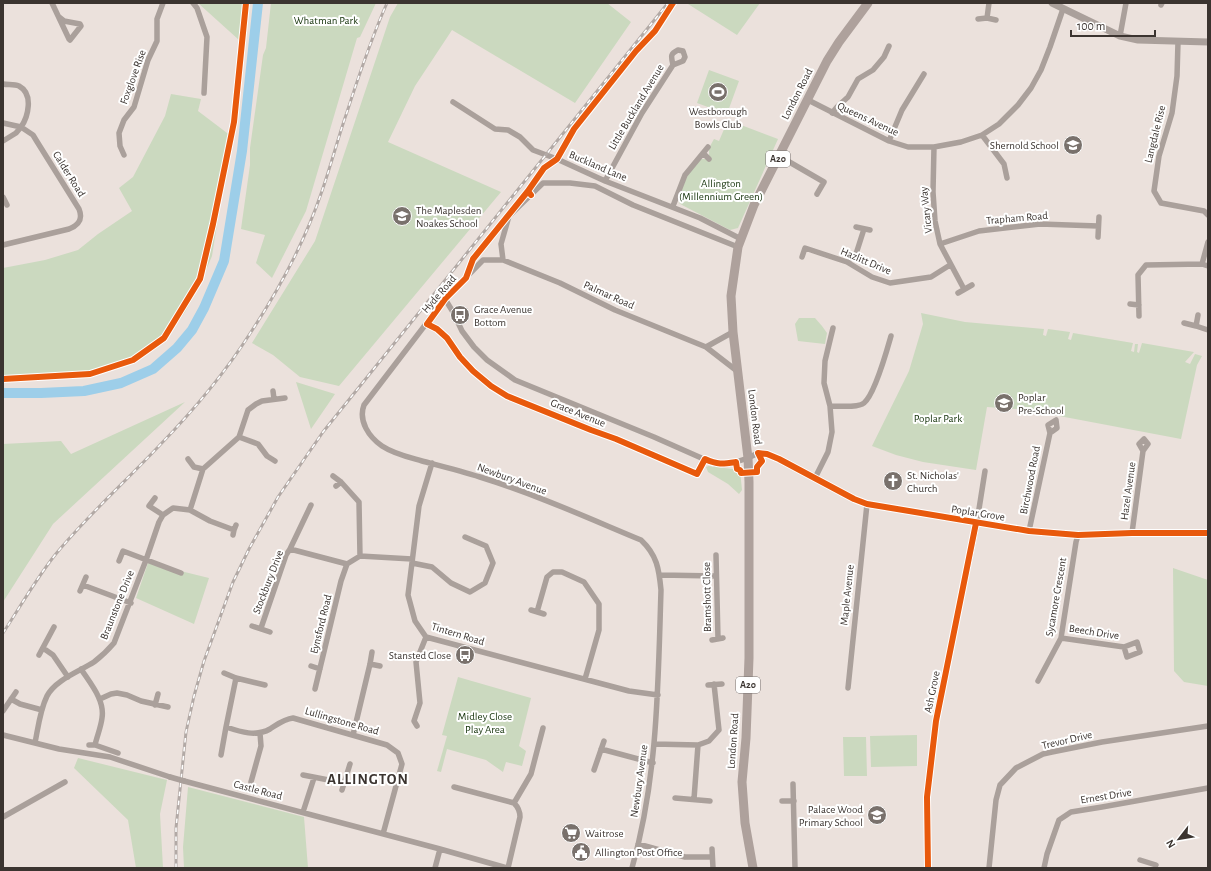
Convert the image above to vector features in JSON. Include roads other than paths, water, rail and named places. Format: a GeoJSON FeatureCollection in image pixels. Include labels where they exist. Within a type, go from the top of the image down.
{"type":"FeatureCollection","features":[{"type":"Feature","properties":{"kind":"main road","name":"London Road"},"geometry":{"type":"LineString","coordinates":[[753,868],[745,824],[742,782],[746,738],[749,658],[748,458],[737,371],[731,296],[739,243],[754,205],[827,61],[868,3]]}},
{"type":"Feature","properties":{"kind":"street"},"geometry":{"type":"LineString","coordinates":[[52,3],[59,17]]}},
{"type":"Feature","properties":{"kind":"street","name":"Foxglove Rise"},"geometry":{"type":"LineString","coordinates":[[124,155],[120,146],[118,133],[124,120],[134,107],[148,60],[157,41],[157,19],[163,3]]}},
{"type":"Feature","properties":{"kind":"street"},"geometry":{"type":"LineString","coordinates":[[193,3],[197,8],[207,37],[204,93]]}},
{"type":"Feature","properties":{"kind":"street"},"geometry":{"type":"LineString","coordinates":[[987,18],[989,3]]}},
{"type":"Feature","properties":{"kind":"street"},"geometry":{"type":"LineString","coordinates":[[1052,3],[1062,10],[1120,36],[1138,40],[1208,42]]}},
{"type":"Feature","properties":{"kind":"street"},"geometry":{"type":"LineString","coordinates":[[1120,36],[1126,3]]}},
{"type":"Feature","properties":{"kind":"street","name":"Queens Avenue"},"geometry":{"type":"LineString","coordinates":[[808,100],[889,141],[908,147],[934,147],[961,142],[982,135],[999,124],[1018,105],[1031,88],[1041,70],[1062,10]]}},
{"type":"Feature","properties":{"kind":"street"},"geometry":{"type":"LineString","coordinates":[[978,19],[987,18],[996,20]]}},
{"type":"Feature","properties":{"kind":"street","name":"Langdale Rise"},"geometry":{"type":"LineString","coordinates":[[1178,42],[1177,76],[1172,113],[1159,156],[1154,191],[1161,203],[1204,212],[1208,215]]}},
{"type":"Feature","properties":{"kind":"street"},"geometry":{"type":"LineString","coordinates":[[832,113],[848,97],[858,79],[873,70],[884,57],[889,46]]}},
{"type":"Feature","properties":{"kind":"street","name":"Little Buckland Avenue"},"geometry":{"type":"LineString","coordinates":[[605,181],[642,113],[673,64]]}},
{"type":"Feature","properties":{"kind":"street"},"geometry":{"type":"LineString","coordinates":[[889,141],[902,110],[924,74]]}},
{"type":"Feature","properties":{"kind":"street"},"geometry":{"type":"LineString","coordinates":[[918,82],[925,86]]}},
{"type":"Feature","properties":{"kind":"street"},"geometry":{"type":"LineString","coordinates":[[3,84],[22,88],[28,102],[27,114],[21,127],[16,133],[3,141]]}},
{"type":"Feature","properties":{"kind":"street","name":"Buckland Lane"},"geometry":{"type":"LineString","coordinates":[[453,102],[495,129],[508,130],[520,137],[533,150],[558,159],[605,181],[673,206],[700,218],[739,243]]}},
{"type":"Feature","properties":{"kind":"street","name":"Calder Road"},"geometry":{"type":"LineString","coordinates":[[3,123],[21,127],[32,135],[79,209],[81,216],[80,222],[76,226],[3,245]]}},
{"type":"Feature","properties":{"kind":"street"},"geometry":{"type":"LineString","coordinates":[[982,135],[1004,164],[1008,178]]}},
{"type":"Feature","properties":{"kind":"street"},"geometry":{"type":"LineString","coordinates":[[673,206],[685,175],[708,146]]}},
{"type":"Feature","properties":{"kind":"street","name":"Vicary Way"},"geometry":{"type":"LineString","coordinates":[[934,147],[933,192],[935,221],[940,244],[964,290]]}},
{"type":"Feature","properties":{"kind":"street"},"geometry":{"type":"LineString","coordinates":[[703,153],[709,159]]}},
{"type":"Feature","properties":{"kind":"street"},"geometry":{"type":"LineString","coordinates":[[779,156],[824,182],[817,194]]}},
{"type":"Feature","properties":{"kind":"street","name":"Buckland Lane"},"geometry":{"type":"LineString","coordinates":[[503,260],[501,244],[509,216],[543,183],[570,183],[594,186],[633,205],[739,243]]}},
{"type":"Feature","properties":{"kind":"street"},"geometry":{"type":"LineString","coordinates":[[3,197],[7,205]]}},
{"type":"Feature","properties":{"kind":"street"},"geometry":{"type":"LineString","coordinates":[[1098,237],[1099,217]]}},
{"type":"Feature","properties":{"kind":"street","name":"Trapham Road"},"geometry":{"type":"LineString","coordinates":[[940,244],[979,232],[1040,224],[1098,226]]}},
{"type":"Feature","properties":{"kind":"street"},"geometry":{"type":"LineString","coordinates":[[847,262],[856,254],[867,230],[856,227]]}},
{"type":"Feature","properties":{"kind":"street"},"geometry":{"type":"LineString","coordinates":[[1138,316],[1138,275],[1146,264],[1205,265],[1208,242]]}},
{"type":"Feature","properties":{"kind":"street","name":"Hazlitt Drive"},"geometry":{"type":"LineString","coordinates":[[802,257],[805,248],[847,262],[872,277],[890,283],[931,277],[950,265]]}},
{"type":"Feature","properties":{"kind":"street","name":"Hyde Road"},"geometry":{"type":"LineString","coordinates":[[364,405],[445,299],[483,260],[503,260]]}},
{"type":"Feature","properties":{"kind":"street","name":"Palmar Road"},"geometry":{"type":"LineString","coordinates":[[503,260],[560,283],[615,310],[706,347],[737,371]]}},
{"type":"Feature","properties":{"kind":"street"},"geometry":{"type":"LineString","coordinates":[[958,293],[972,284]]}},
{"type":"Feature","properties":{"kind":"street","name":"Grace Avenue"},"geometry":{"type":"LineString","coordinates":[[445,299],[462,332],[474,347],[486,360],[514,380],[654,437],[715,464],[723,464],[748,458]]}},
{"type":"Feature","properties":{"kind":"street"},"geometry":{"type":"LineString","coordinates":[[1130,304],[1139,305]]}},
{"type":"Feature","properties":{"kind":"street"},"geometry":{"type":"LineString","coordinates":[[1196,326],[1198,315]]}},
{"type":"Feature","properties":{"kind":"street"},"geometry":{"type":"LineString","coordinates":[[1184,323],[1208,330]]}},
{"type":"Feature","properties":{"kind":"street","name":"Grace Avenue"},"geometry":{"type":"LineString","coordinates":[[427,324],[437,329],[447,338],[460,357],[474,371],[491,386],[507,396],[616,439],[697,474],[706,459]]}},
{"type":"Feature","properties":{"kind":"street"},"geometry":{"type":"LineString","coordinates":[[814,478],[828,452],[832,432],[830,406],[824,382],[825,361],[833,328]]}},
{"type":"Feature","properties":{"kind":"street"},"geometry":{"type":"LineString","coordinates":[[706,347],[733,332]]}},
{"type":"Feature","properties":{"kind":"street"},"geometry":{"type":"LineString","coordinates":[[830,406],[858,406],[864,403],[871,393],[883,363],[891,336]]}},
{"type":"Feature","properties":{"kind":"street"},"geometry":{"type":"LineString","coordinates":[[273,390],[274,399]]}},
{"type":"Feature","properties":{"kind":"street"},"geometry":{"type":"LineString","coordinates":[[190,510],[203,469],[239,437],[248,410],[262,401],[285,398]]}},
{"type":"Feature","properties":{"kind":"street","name":"Newbury Avenue"},"geometry":{"type":"LineString","coordinates":[[364,405],[362,419],[365,427],[375,440],[390,451],[480,477],[521,491],[641,540],[648,546],[654,555],[660,575],[661,590],[658,695],[653,763],[632,868]]}},
{"type":"Feature","properties":{"kind":"street","name":"Birchwood Road"},"geometry":{"type":"LineString","coordinates":[[1029,531],[1050,432]]}},
{"type":"Feature","properties":{"kind":"street"},"geometry":{"type":"LineString","coordinates":[[239,437],[258,444],[267,456],[276,461]]}},
{"type":"Feature","properties":{"kind":"street","name":"Hazel Avenue"},"geometry":{"type":"LineString","coordinates":[[1132,534],[1144,451]]}},
{"type":"Feature","properties":{"kind":"street","name":"Poplar Grove"},"geometry":{"type":"LineString","coordinates":[[748,458],[758,453],[767,454],[854,499],[867,504],[976,523],[1029,531],[1078,535],[1208,533]]}},
{"type":"Feature","properties":{"kind":"street"},"geometry":{"type":"LineString","coordinates":[[188,459],[194,467],[203,469]]}},
{"type":"Feature","properties":{"kind":"street","name":"Tintern Road"},"geometry":{"type":"LineString","coordinates":[[432,464],[418,506],[408,595],[415,621],[426,637],[629,691],[658,695]]}},
{"type":"Feature","properties":{"kind":"street","name":"Poplar Grove"},"geometry":{"type":"LineString","coordinates":[[976,523],[985,471]]}},
{"type":"Feature","properties":{"kind":"street"},"geometry":{"type":"LineString","coordinates":[[333,476],[341,482],[360,502],[360,556]]}},
{"type":"Feature","properties":{"kind":"street"},"geometry":{"type":"LineString","coordinates":[[336,486],[341,482]]}},
{"type":"Feature","properties":{"kind":"street"},"geometry":{"type":"LineString","coordinates":[[155,498],[149,506],[163,515],[173,508],[190,510],[210,522],[234,530]]}},
{"type":"Feature","properties":{"kind":"street","name":"Maple Avenue"},"geometry":{"type":"LineString","coordinates":[[848,688],[867,504]]}},
{"type":"Feature","properties":{"kind":"street"},"geometry":{"type":"LineString","coordinates":[[290,550],[310,505]]}},
{"type":"Feature","properties":{"kind":"street","name":"Braunstone Drive"},"geometry":{"type":"LineString","coordinates":[[35,743],[42,710],[51,689],[106,653],[114,643],[131,603],[159,522],[163,515]]}},
{"type":"Feature","properties":{"kind":"street","name":"Ash Grove"},"geometry":{"type":"LineString","coordinates":[[928,868],[927,797],[936,721],[976,523]]}},
{"type":"Feature","properties":{"kind":"street","name":"Sycamore Crescent"},"geometry":{"type":"LineString","coordinates":[[1038,682],[1061,638],[1078,535]]}},
{"type":"Feature","properties":{"kind":"street"},"geometry":{"type":"LineString","coordinates":[[347,564],[360,556],[412,561],[432,567],[451,583],[470,592],[485,583],[494,563],[486,546],[465,537]]}},
{"type":"Feature","properties":{"kind":"street","name":"Stockbury Drive"},"geometry":{"type":"LineString","coordinates":[[261,628],[286,555],[290,550],[347,564]]}},
{"type":"Feature","properties":{"kind":"street"},"geometry":{"type":"LineString","coordinates":[[119,561],[123,551],[146,560]]}},
{"type":"Feature","properties":{"kind":"street","name":"Bramshott Close"},"geometry":{"type":"LineString","coordinates":[[716,555],[718,639]]}},
{"type":"Feature","properties":{"kind":"street","name":"Braunstone Drive"},"geometry":{"type":"LineString","coordinates":[[146,560],[182,573]]}},
{"type":"Feature","properties":{"kind":"street","name":"Eynsford Road"},"geometry":{"type":"LineString","coordinates":[[315,689],[341,581],[347,564]]}},
{"type":"Feature","properties":{"kind":"street"},"geometry":{"type":"LineString","coordinates":[[537,612],[547,577],[554,572],[562,572],[584,582],[599,604],[599,630],[585,679]]}},
{"type":"Feature","properties":{"kind":"street"},"geometry":{"type":"LineString","coordinates":[[660,575],[716,576]]}},
{"type":"Feature","properties":{"kind":"street"},"geometry":{"type":"LineString","coordinates":[[80,591],[86,577]]}},
{"type":"Feature","properties":{"kind":"street"},"geometry":{"type":"LineString","coordinates":[[82,585],[131,603]]}},
{"type":"Feature","properties":{"kind":"street"},"geometry":{"type":"LineString","coordinates":[[531,610],[544,614]]}},
{"type":"Feature","properties":{"kind":"street","name":"Stockbury Drive"},"geometry":{"type":"LineString","coordinates":[[252,626],[270,632]]}},
{"type":"Feature","properties":{"kind":"street"},"geometry":{"type":"LineString","coordinates":[[39,655],[54,627]]}},
{"type":"Feature","properties":{"kind":"street"},"geometry":{"type":"LineString","coordinates":[[417,726],[414,722],[420,703],[416,662],[426,637]]}},
{"type":"Feature","properties":{"kind":"street","name":"Beech Drive"},"geometry":{"type":"LineString","coordinates":[[1061,638],[1124,647]]}},
{"type":"Feature","properties":{"kind":"street"},"geometry":{"type":"LineString","coordinates":[[43,648],[53,655],[68,677]]}},
{"type":"Feature","properties":{"kind":"street"},"geometry":{"type":"LineString","coordinates":[[353,735],[372,652]]}},
{"type":"Feature","properties":{"kind":"street"},"geometry":{"type":"LineString","coordinates":[[370,664],[380,666]]}},
{"type":"Feature","properties":{"kind":"street"},"geometry":{"type":"LineString","coordinates":[[311,666],[320,668]]}},
{"type":"Feature","properties":{"kind":"street"},"geometry":{"type":"LineString","coordinates":[[81,669],[100,699],[102,709],[102,717],[92,745],[118,754]]}},
{"type":"Feature","properties":{"kind":"street"},"geometry":{"type":"LineString","coordinates":[[224,673],[236,678],[265,685]]}},
{"type":"Feature","properties":{"kind":"street"},"geometry":{"type":"LineString","coordinates":[[221,755],[236,678]]}},
{"type":"Feature","properties":{"kind":"street"},"geometry":{"type":"LineString","coordinates":[[654,744],[698,745],[709,741],[719,730],[711,684],[722,684]]}},
{"type":"Feature","properties":{"kind":"street"},"geometry":{"type":"LineString","coordinates":[[3,711],[16,692]]}},
{"type":"Feature","properties":{"kind":"street"},"geometry":{"type":"LineString","coordinates":[[100,699],[117,693],[155,705],[168,707]]}},
{"type":"Feature","properties":{"kind":"street"},"geometry":{"type":"LineString","coordinates":[[155,705],[158,694]]}},
{"type":"Feature","properties":{"kind":"street"},"geometry":{"type":"LineString","coordinates":[[11,699],[20,704],[42,710]]}},
{"type":"Feature","properties":{"kind":"street","name":"Lullingstone Road"},"geometry":{"type":"LineString","coordinates":[[226,727],[243,733],[260,733],[287,719],[293,718],[315,726],[387,745],[398,753],[402,764],[383,834]]}},
{"type":"Feature","properties":{"kind":"street","name":"Trevor Drive"},"geometry":{"type":"LineString","coordinates":[[989,868],[996,800],[1000,785],[1016,768],[1043,754],[1102,742],[1208,726]]}},
{"type":"Feature","properties":{"kind":"street"},"geometry":{"type":"LineString","coordinates":[[514,803],[531,774],[543,728]]}},
{"type":"Feature","properties":{"kind":"street"},"geometry":{"type":"LineString","coordinates":[[251,782],[261,746],[260,733]]}},
{"type":"Feature","properties":{"kind":"street","name":"Castle Road"},"geometry":{"type":"LineString","coordinates":[[3,735],[59,749],[110,757],[184,781],[508,868]]}},
{"type":"Feature","properties":{"kind":"street"},"geometry":{"type":"LineString","coordinates":[[594,770],[604,741]]}},
{"type":"Feature","properties":{"kind":"street"},"geometry":{"type":"LineString","coordinates":[[694,799],[698,745]]}},
{"type":"Feature","properties":{"kind":"street"},"geometry":{"type":"LineString","coordinates":[[601,749],[653,763]]}},
{"type":"Feature","properties":{"kind":"street"},"geometry":{"type":"LineString","coordinates":[[342,790],[350,764]]}},
{"type":"Feature","properties":{"kind":"street"},"geometry":{"type":"LineString","coordinates":[[303,775],[344,783]]}},
{"type":"Feature","properties":{"kind":"street"},"geometry":{"type":"LineString","coordinates":[[303,812],[306,807],[314,778]]}},
{"type":"Feature","properties":{"kind":"street"},"geometry":{"type":"LineString","coordinates":[[3,817],[65,782]]}},
{"type":"Feature","properties":{"kind":"street"},"geometry":{"type":"LineString","coordinates":[[793,784],[795,868]]}},
{"type":"Feature","properties":{"kind":"street"},"geometry":{"type":"LineString","coordinates":[[454,787],[514,803],[519,809],[520,817],[508,868]]}},
{"type":"Feature","properties":{"kind":"street","name":"Ernest Drive"},"geometry":{"type":"LineString","coordinates":[[1044,868],[1059,820],[1071,812],[1208,788]]}},
{"type":"Feature","properties":{"kind":"street"},"geometry":{"type":"LineString","coordinates":[[674,798],[710,801]]}},
{"type":"Feature","properties":{"kind":"street"},"geometry":{"type":"LineString","coordinates":[[782,801],[794,801]]}},
{"type":"Feature","properties":{"kind":"street"},"geometry":{"type":"LineString","coordinates":[[638,844],[685,857],[712,858]]}},
{"type":"Feature","properties":{"kind":"street"},"geometry":{"type":"LineString","coordinates":[[435,868],[440,849]]}},
{"type":"Feature","properties":{"kind":"street"},"geometry":{"type":"LineString","coordinates":[[712,849],[713,868]]}},
{"type":"Feature","properties":{"kind":"street"},"geometry":{"type":"LineString","coordinates":[[1140,860],[1147,865],[1156,865]]}},
{"type":"Feature","properties":{"kind":"waterway"},"geometry":{"type":"LineString","coordinates":[[3,393],[84,391],[121,383],[153,369],[177,348],[192,330],[204,308],[224,261],[242,151],[258,3]]}},
{"type":"Feature","properties":{"kind":"railway"},"geometry":{"type":"LineString","coordinates":[[3,633],[55,555],[184,419],[219,377],[262,315],[291,264],[308,228],[361,71],[387,3]]}},
{"type":"Feature","properties":{"kind":"railway"},"geometry":{"type":"LineString","coordinates":[[176,868],[176,828],[186,732],[194,696],[204,661],[233,582],[249,549],[278,497],[323,432],[668,3]]}},
{"type":"Feature","properties":{"kind":"place","name":"Westborough Bowls Club"},"geometry":{"type":"Point","coordinates":[718,92]}},
{"type":"Feature","properties":{"kind":"place","name":"Shernold School"},"geometry":{"type":"Point","coordinates":[1073,145]}},
{"type":"Feature","properties":{"kind":"place","name":"The Maplesden Noakes School"},"geometry":{"type":"Point","coordinates":[402,216]}},
{"type":"Feature","properties":{"kind":"place","name":"Grace Avenue Bottom"},"geometry":{"type":"Point","coordinates":[460,315]}},
{"type":"Feature","properties":{"kind":"place","name":"Poplar Pre-School"},"geometry":{"type":"Point","coordinates":[1004,403]}},
{"type":"Feature","properties":{"kind":"place","name":"St. Nicholas' Church"},"geometry":{"type":"Point","coordinates":[893,481]}},
{"type":"Feature","properties":{"kind":"place","name":"Stansted Close"},"geometry":{"type":"Point","coordinates":[465,655]}},
{"type":"Feature","properties":{"kind":"place","name":"Palace Wood Primary School"},"geometry":{"type":"Point","coordinates":[877,815]}},
{"type":"Feature","properties":{"kind":"place","name":"Waitrose"},"geometry":{"type":"Point","coordinates":[571,833]}},
{"type":"Feature","properties":{"kind":"place","name":"Allington Post Office"},"geometry":{"type":"Point","coordinates":[581,852]}},
{"type":"Feature","properties":{"kind":"district","name":"ALLINGTON"},"geometry":{"type":"Point","coordinates":[368,779]}},
{"type":"Feature","properties":{"kind":"park label","name":"Whatman Park"},"geometry":{"type":"Point","coordinates":[326,20]}},
{"type":"Feature","properties":{"kind":"park label","name":"Allington (Millennium Green)"},"geometry":{"type":"Point","coordinates":[721,189]}},
{"type":"Feature","properties":{"kind":"park label","name":"Poplar Park"},"geometry":{"type":"Point","coordinates":[938,418]}},
{"type":"Feature","properties":{"kind":"park label","name":"Midley Close Play Area"},"geometry":{"type":"Point","coordinates":[485,722]}}]}
